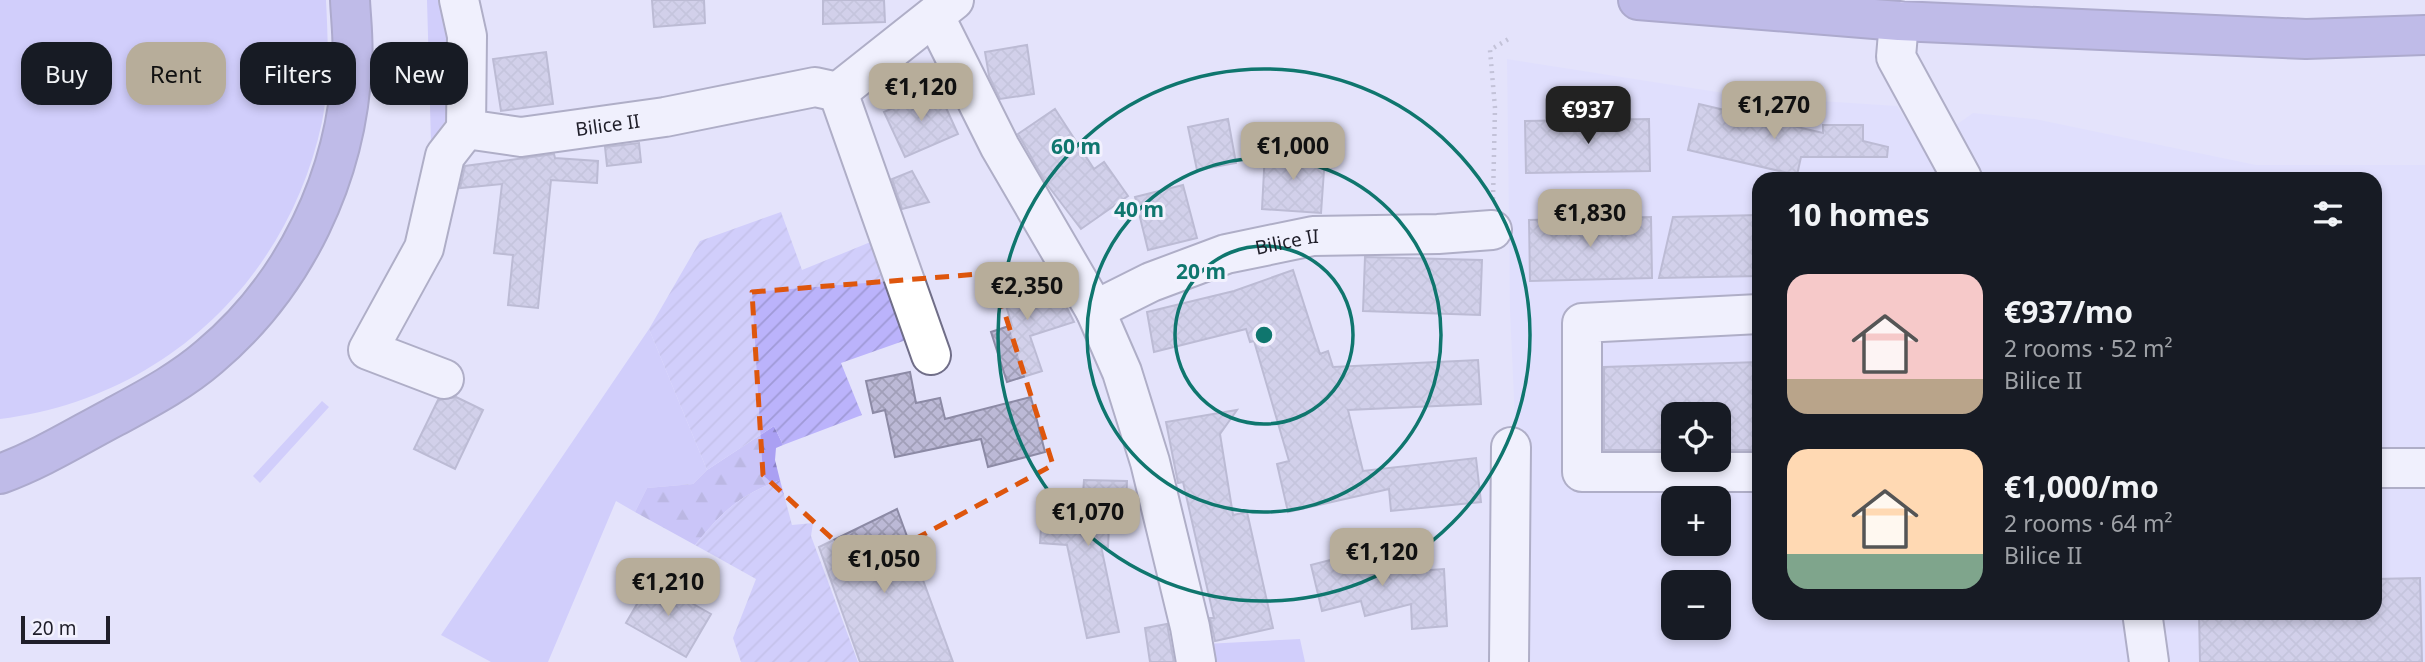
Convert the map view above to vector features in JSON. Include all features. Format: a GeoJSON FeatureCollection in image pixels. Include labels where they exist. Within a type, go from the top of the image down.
{"type":"FeatureCollection","features":[{"type":"Feature","properties":{"kind":"highway"},"geometry":{"type":"LineString","coordinates":[[1639,0],[1899,21],[2306,39],[2425,35]]}},
{"type":"Feature","properties":{"kind":"highway"},"geometry":{"type":"LineString","coordinates":[[0,474],[37,460],[164,390],[209,357],[249,318],[284,274],[305,237],[333,173],[346,119],[353,63],[350,2]]}},
{"type":"Feature","properties":{"kind":"highway"},"geometry":{"type":"LineString","coordinates":[[0,449],[60,437],[114,417]]}},
{"type":"Feature","properties":{"kind":"street"},"geometry":{"type":"LineString","coordinates":[[444,379],[368,350],[424,248],[445,156],[466,129],[467,36],[458,0]]}},
{"type":"Feature","properties":{"kind":"street"},"geometry":{"type":"LineString","coordinates":[[931,355],[838,92],[945,8],[1000,147],[1095,310],[1122,372],[1150,462],[1196,662]]}},
{"type":"Feature","properties":{"kind":"street"},"geometry":{"type":"LineString","coordinates":[[1899,21],[1896,57],[1959,172]]}},
{"type":"Feature","properties":{"kind":"street","name":"Bilice II"},"geometry":{"type":"LineString","coordinates":[[466,129],[522,138],[665,117],[815,87],[838,92]]}},
{"type":"Feature","properties":{"kind":"street","name":"Bilice II"},"geometry":{"type":"LineString","coordinates":[[1095,310],[1151,282],[1226,254],[1288,241],[1313,236],[1492,230]]}},
{"type":"Feature","properties":{"kind":"street"},"geometry":{"type":"LineString","coordinates":[[1752,314],[1582,323],[1582,472],[1752,471]]}},
{"type":"Feature","properties":{"kind":"street"},"geometry":{"type":"LineString","coordinates":[[1509,662],[1511,447]]}},
{"type":"Feature","properties":{"kind":"street"},"geometry":{"type":"LineString","coordinates":[[2382,468],[2425,468]]}},
{"type":"Feature","properties":{"kind":"street"},"geometry":{"type":"LineString","coordinates":[[2143,620],[2149,662]]}},
{"type":"Feature","properties":{"kind":"path"},"geometry":{"type":"LineString","coordinates":[[1492,230],[1495,108],[1490,50],[1512,37]]}},
{"type":"Feature","properties":{"kind":"highlighted area"},"geometry":{"type":"Polygon","coordinates":[[[992,273],[1053,465],[863,567],[763,475],[752,292],[992,273]]]}},
{"type":"Feature","properties":{"kind":"shaded area"},"geometry":{"type":"Polygon","coordinates":[[[0,0],[326,0],[327,42],[240,42],[240,105],[324,105],[305,180],[280,233],[248,281],[209,323],[164,358],[114,387],[59,407],[0,419],[0,0]]]}},
{"type":"Feature","properties":{"kind":"shaded area"},"geometry":{"type":"Polygon","coordinates":[[[427,0],[449,0],[451,42],[428,42],[427,0]]]}},
{"type":"Feature","properties":{"kind":"shaded area"},"geometry":{"type":"Polygon","coordinates":[[[1507,59],[1743,96],[1897,106],[1921,144],[1939,137],[1973,113],[2035,119],[2256,165],[2425,165],[2425,662],[1526,662],[1510,311],[1507,59]]]}},
{"type":"Feature","properties":{"kind":"shaded area"},"geometry":{"type":"Polygon","coordinates":[[[430,105],[455,105],[455,107],[431,142],[430,105]]]}},
{"type":"Feature","properties":{"kind":"shaded area"},"geometry":{"type":"Polygon","coordinates":[[[781,212],[802,270],[873,241],[909,339],[841,363],[862,415],[783,445],[774,426],[707,470],[649,329],[700,241],[781,212]]]}},
{"type":"Feature","properties":{"kind":"shaded area"},"geometry":{"type":"Polygon","coordinates":[[[649,329],[707,470],[693,484],[647,488],[635,512],[616,501],[548,662],[491,662],[441,635],[649,329]]]}},
{"type":"Feature","properties":{"kind":"shaded area"},"geometry":{"type":"Polygon","coordinates":[[[322,401],[329,407],[260,483],[253,476],[322,401]]]}},
{"type":"Feature","properties":{"kind":"shaded area"},"geometry":{"type":"Polygon","coordinates":[[[780,480],[792,525],[813,523],[811,536],[858,662],[741,662],[733,638],[756,579],[695,545],[732,506],[753,492],[780,480]]]}},
{"type":"Feature","properties":{"kind":"shaded area"},"geometry":{"type":"Polygon","coordinates":[[[1300,639],[1305,662],[1208,662],[1205,644],[1300,639]]]}},
{"type":"Feature","properties":{"kind":"green space"},"geometry":{"type":"Polygon","coordinates":[[[774,426],[783,445],[776,448],[775,460],[780,480],[753,492],[732,506],[695,545],[635,512],[647,488],[693,484],[707,470],[774,426]]]}},
{"type":"Feature","properties":{"kind":"building"},"geometry":{"type":"Polygon","coordinates":[[[652,0],[704,0],[705,23],[654,27],[652,0]]]}},
{"type":"Feature","properties":{"kind":"building"},"geometry":{"type":"Polygon","coordinates":[[[823,0],[884,0],[885,22],[823,24],[823,0]]]}},
{"type":"Feature","properties":{"kind":"building"},"geometry":{"type":"Polygon","coordinates":[[[1027,45],[1034,94],[1000,99],[989,76],[985,52],[1027,45]]]}},
{"type":"Feature","properties":{"kind":"building"},"geometry":{"type":"Polygon","coordinates":[[[546,52],[553,104],[501,111],[493,59],[546,52]]]}},
{"type":"Feature","properties":{"kind":"building"},"geometry":{"type":"Polygon","coordinates":[[[937,88],[958,134],[905,157],[884,112],[937,88]]]}},
{"type":"Feature","properties":{"kind":"building"},"geometry":{"type":"Polygon","coordinates":[[[1699,104],[1823,133],[1823,125],[1863,125],[1863,141],[1888,147],[1887,157],[1801,157],[1798,172],[1784,172],[1688,150],[1699,104]]]}},
{"type":"Feature","properties":{"kind":"building"},"geometry":{"type":"Polygon","coordinates":[[[1055,109],[1094,169],[1104,162],[1128,196],[1081,229],[1046,183],[1018,134],[1055,109]]]}},
{"type":"Feature","properties":{"kind":"building"},"geometry":{"type":"Polygon","coordinates":[[[1228,119],[1236,163],[1197,170],[1188,127],[1228,119]]]}},
{"type":"Feature","properties":{"kind":"building"},"geometry":{"type":"Polygon","coordinates":[[[1649,119],[1650,171],[1526,173],[1525,121],[1649,119]]]}},
{"type":"Feature","properties":{"kind":"building"},"geometry":{"type":"Polygon","coordinates":[[[639,143],[641,162],[607,166],[605,147],[639,143]]]}},
{"type":"Feature","properties":{"kind":"building"},"geometry":{"type":"Polygon","coordinates":[[[1265,152],[1325,156],[1321,213],[1262,209],[1265,152]]]}},
{"type":"Feature","properties":{"kind":"building"},"geometry":{"type":"Polygon","coordinates":[[[554,154],[555,158],[598,161],[597,183],[551,180],[538,308],[508,305],[513,255],[494,253],[502,184],[460,188],[465,166],[554,154]]]}},
{"type":"Feature","properties":{"kind":"building"},"geometry":{"type":"Polygon","coordinates":[[[912,171],[929,202],[902,209],[892,179],[912,171]]]}},
{"type":"Feature","properties":{"kind":"building"},"geometry":{"type":"Polygon","coordinates":[[[1183,185],[1197,238],[1148,250],[1135,197],[1183,185]]]}},
{"type":"Feature","properties":{"kind":"building"},"geometry":{"type":"Polygon","coordinates":[[[1752,215],[1752,276],[1659,278],[1673,217],[1752,215]]]}},
{"type":"Feature","properties":{"kind":"building"},"geometry":{"type":"Polygon","coordinates":[[[1651,217],[1652,278],[1530,281],[1529,220],[1651,217]]]}},
{"type":"Feature","properties":{"kind":"building"},"geometry":{"type":"Polygon","coordinates":[[[1365,257],[1482,260],[1480,315],[1363,311],[1365,257]]]}},
{"type":"Feature","properties":{"kind":"building"},"geometry":{"type":"Polygon","coordinates":[[[1035,269],[1043,292],[1057,288],[1074,322],[1030,336],[1042,371],[1007,382],[991,332],[1012,325],[998,280],[1035,269]]]}},
{"type":"Feature","properties":{"kind":"building"},"geometry":{"type":"Polygon","coordinates":[[[1293,270],[1320,354],[1328,351],[1333,367],[1478,360],[1481,404],[1348,410],[1363,471],[1476,458],[1481,502],[1391,511],[1389,489],[1288,512],[1277,464],[1289,461],[1254,341],[1250,342],[1246,329],[1154,352],[1147,312],[1234,291],[1293,270]]]}},
{"type":"Feature","properties":{"kind":"building"},"geometry":{"type":"Polygon","coordinates":[[[1752,362],[1752,450],[1731,450],[1731,402],[1661,402],[1661,450],[1604,450],[1604,367],[1752,362]]]}},
{"type":"Feature","properties":{"kind":"building"},"geometry":{"type":"Polygon","coordinates":[[[910,372],[916,403],[940,398],[945,419],[1031,397],[1045,452],[988,467],[981,439],[895,457],[885,410],[873,413],[866,381],[910,372]]]}},
{"type":"Feature","properties":{"kind":"building"},"geometry":{"type":"Polygon","coordinates":[[[456,397],[483,410],[455,469],[414,449],[438,400],[456,397]]]}},
{"type":"Feature","properties":{"kind":"building"},"geometry":{"type":"Polygon","coordinates":[[[1237,410],[1220,434],[1233,515],[1247,512],[1273,628],[1215,641],[1210,618],[1214,618],[1183,482],[1178,483],[1166,422],[1237,410]]]}},
{"type":"Feature","properties":{"kind":"building"},"geometry":{"type":"Polygon","coordinates":[[[1084,480],[1127,481],[1126,507],[1110,507],[1108,547],[1101,546],[1119,632],[1087,638],[1067,545],[1040,543],[1042,511],[1061,512],[1061,493],[1083,494],[1084,480]]]}},
{"type":"Feature","properties":{"kind":"building"},"geometry":{"type":"Polygon","coordinates":[[[897,509],[953,662],[860,662],[819,547],[897,509]]]}},
{"type":"Feature","properties":{"kind":"building"},"geometry":{"type":"Polygon","coordinates":[[[1377,548],[1384,573],[1444,569],[1447,626],[1412,629],[1411,604],[1365,616],[1361,601],[1322,611],[1311,565],[1377,548]]]}},
{"type":"Feature","properties":{"kind":"building"},"geometry":{"type":"Polygon","coordinates":[[[2420,578],[2422,662],[2200,662],[2199,620],[2382,620],[2382,579],[2420,578]]]}},
{"type":"Feature","properties":{"kind":"building"},"geometry":{"type":"Polygon","coordinates":[[[651,580],[711,614],[686,657],[626,623],[651,580]]]}},
{"type":"Feature","properties":{"kind":"building"},"geometry":{"type":"Polygon","coordinates":[[[1167,624],[1174,662],[1150,662],[1145,628],[1167,624]]]}}]}
